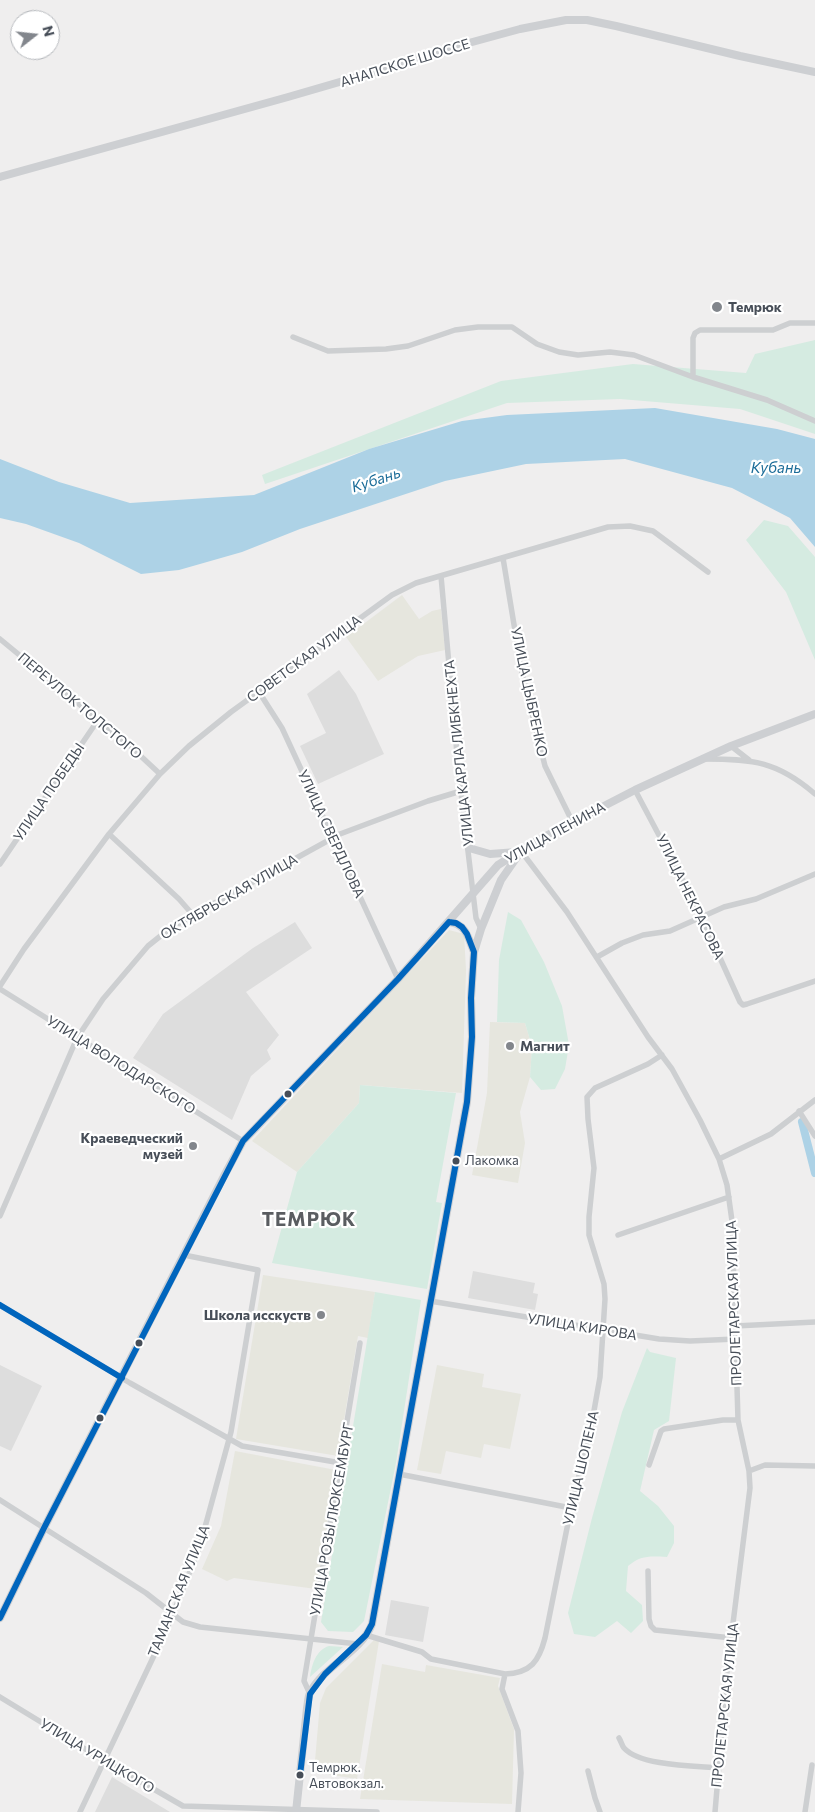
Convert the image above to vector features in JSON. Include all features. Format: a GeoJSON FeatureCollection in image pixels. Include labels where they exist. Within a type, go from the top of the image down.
{"type":"FeatureCollection","features":[{"type":"Feature","properties":{"kind":"street","name":"АНАПСКОЕ ШОССЕ"},"geometry":{"type":"LineString","coordinates":[[0,177],[288,98],[421,56],[520,29],[566,20],[587,20],[616,26],[815,72]]}},
{"type":"Feature","properties":{"kind":"street"},"geometry":{"type":"LineString","coordinates":[[693,377],[693,338],[695,333],[700,330],[773,330],[790,323],[815,324]]}},
{"type":"Feature","properties":{"kind":"street"},"geometry":{"type":"LineString","coordinates":[[293,337],[328,351],[386,349],[408,346],[455,330],[478,327],[512,327],[536,344],[559,352],[578,355],[610,352],[634,355],[693,377],[759,397],[815,421]]}},
{"type":"Feature","properties":{"kind":"street","name":"СОВЕТСКАЯ УЛИЦА"},"geometry":{"type":"LineString","coordinates":[[0,988],[24,949],[109,834],[160,774],[189,746],[231,712],[392,595],[416,583],[608,528],[630,526],[653,530],[708,572]]}},
{"type":"Feature","properties":{"kind":"street","name":"УЛИЦА ЦЫБРЕНКО"},"geometry":{"type":"LineString","coordinates":[[503,558],[522,673],[543,756],[552,782],[572,821]]}},
{"type":"Feature","properties":{"kind":"street","name":"УЛИЦА КАРЛА ЛИБКНЕХТА"},"geometry":{"type":"LineString","coordinates":[[441,576],[461,791],[476,918],[481,929]]}},
{"type":"Feature","properties":{"kind":"street","name":"ПЕРЕУЛОК ТОЛСТОГО"},"geometry":{"type":"LineString","coordinates":[[0,639],[160,774]]}},
{"type":"Feature","properties":{"kind":"street","name":"УЛИЦА СВЕРДЛОВА"},"geometry":{"type":"LineString","coordinates":[[259,692],[282,728],[398,979]]}},
{"type":"Feature","properties":{"kind":"street","name":"УЛИЦА ЛЕНИНА"},"geometry":{"type":"LineString","coordinates":[[0,1618],[44,1528],[243,1141],[398,979],[498,865],[572,821],[635,790],[731,746],[815,714]]}},
{"type":"Feature","properties":{"kind":"street","name":"УЛИЦА ПОБЕДЫ"},"geometry":{"type":"LineString","coordinates":[[0,864],[98,720]]}},
{"type":"Feature","properties":{"kind":"street"},"geometry":{"type":"LineString","coordinates":[[731,746],[751,761]]}},
{"type":"Feature","properties":{"kind":"street"},"geometry":{"type":"LineString","coordinates":[[701,759],[751,761],[770,765],[787,772],[815,794]]}},
{"type":"Feature","properties":{"kind":"street","name":"УЛИЦА НЕКРАСОВА"},"geometry":{"type":"LineString","coordinates":[[635,790],[691,897],[740,1002],[743,1005],[815,980]]}},
{"type":"Feature","properties":{"kind":"street","name":"ОКТЯБРЬСКАЯ УЛИЦА"},"geometry":{"type":"LineString","coordinates":[[0,1216],[77,1038],[102,998],[148,946],[168,930],[193,915],[333,838],[428,801],[461,791]]}},
{"type":"Feature","properties":{"kind":"street"},"geometry":{"type":"LineString","coordinates":[[109,834],[179,899],[193,915]]}},
{"type":"Feature","properties":{"kind":"street"},"geometry":{"type":"LineString","coordinates":[[468,848],[490,854],[521,851]]}},
{"type":"Feature","properties":{"kind":"street","name":"УЛИЦА РОЗЫ ЛЮКСЕМБУРГ"},"geometry":{"type":"LineString","coordinates":[[296,1811],[310,1694],[325,1674],[366,1635],[374,1615],[467,1102],[472,1047],[470,998],[474,952],[500,880],[521,851]]}},
{"type":"Feature","properties":{"kind":"street","name":"ПРОЛЕТАРСКАЯ УЛИЦА"},"geometry":{"type":"LineString","coordinates":[[521,851],[567,912],[648,1037],[672,1069],[719,1159],[729,1197],[732,1221],[738,1420],[749,1471],[749,1505],[727,1672],[715,1812]]}},
{"type":"Feature","properties":{"kind":"street"},"geometry":{"type":"LineString","coordinates":[[597,957],[622,943],[643,935],[670,931],[724,907],[756,899],[815,874]]}},
{"type":"Feature","properties":{"kind":"street"},"geometry":{"type":"LineString","coordinates":[[449,922],[456,923],[462,927],[474,952]]}},
{"type":"Feature","properties":{"kind":"street","name":"УЛИЦА ВОЛОДАРСКОГО"},"geometry":{"type":"LineString","coordinates":[[0,988],[243,1141]]}},
{"type":"Feature","properties":{"kind":"street","name":"УЛИЦА ШОПЕНА"},"geometry":{"type":"LineString","coordinates":[[505,1674],[518,1673],[524,1670],[540,1654],[545,1638],[571,1508],[592,1422],[600,1377],[605,1299],[604,1284],[589,1235],[594,1168],[587,1097],[595,1088],[648,1064],[662,1055]]}},
{"type":"Feature","properties":{"kind":"street"},"geometry":{"type":"LineString","coordinates":[[719,1159],[771,1134],[815,1100]]}},
{"type":"Feature","properties":{"kind":"street"},"geometry":{"type":"LineString","coordinates":[[799,1111],[815,1136]]}},
{"type":"Feature","properties":{"kind":"street"},"geometry":{"type":"LineString","coordinates":[[618,1235],[729,1197]]}},
{"type":"Feature","properties":{"kind":"street","name":"ТАМАНСКАЯ УЛИЦА"},"geometry":{"type":"LineString","coordinates":[[80,1812],[172,1614],[199,1549],[229,1439],[258,1270],[184,1255]]}},
{"type":"Feature","properties":{"kind":"street","name":"УЛИЦА КИРОВА"},"geometry":{"type":"LineString","coordinates":[[430,1301],[659,1339],[690,1341],[736,1339]]}},
{"type":"Feature","properties":{"kind":"street"},"geometry":{"type":"LineString","coordinates":[[0,1305],[122,1378],[242,1446],[341,1463]]}},
{"type":"Feature","properties":{"kind":"street"},"geometry":{"type":"LineString","coordinates":[[735,1326],[815,1322]]}},
{"type":"Feature","properties":{"kind":"street","name":"УЛИЦА РОЗЫ ЛЮКСЕМБУРГ"},"geometry":{"type":"LineString","coordinates":[[310,1694],[304,1681],[360,1343]]}},
{"type":"Feature","properties":{"kind":"street"},"geometry":{"type":"LineString","coordinates":[[649,1465],[661,1431],[668,1428],[723,1420],[738,1420]]}},
{"type":"Feature","properties":{"kind":"street"},"geometry":{"type":"LineString","coordinates":[[749,1471],[765,1466],[815,1466]]}},
{"type":"Feature","properties":{"kind":"street"},"geometry":{"type":"LineString","coordinates":[[399,1474],[571,1508]]}},
{"type":"Feature","properties":{"kind":"street"},"geometry":{"type":"LineString","coordinates":[[0,1500],[146,1593],[183,1622],[200,1627],[358,1644]]}},
{"type":"Feature","properties":{"kind":"street"},"geometry":{"type":"LineString","coordinates":[[648,1571],[649,1619],[651,1626],[655,1630],[732,1638]]}},
{"type":"Feature","properties":{"kind":"street"},"geometry":{"type":"LineString","coordinates":[[366,1635],[422,1652],[431,1659],[505,1674],[502,1688],[518,1731],[521,1773],[518,1812]]}},
{"type":"Feature","properties":{"kind":"street","name":"УЛИЦА УРИЦКОГО"},"geometry":{"type":"LineString","coordinates":[[0,1697],[183,1806],[296,1811],[377,1812]]}},
{"type":"Feature","properties":{"kind":"street"},"geometry":{"type":"LineString","coordinates":[[619,1738],[624,1748],[633,1755],[646,1760],[718,1768]]}},
{"type":"Feature","properties":{"kind":"street"},"geometry":{"type":"LineString","coordinates":[[805,1812],[812,1765]]}},
{"type":"Feature","properties":{"kind":"street"},"geometry":{"type":"LineString","coordinates":[[588,1771],[600,1812]]}},
{"type":"Feature","properties":{"kind":"shaded area"},"geometry":{"type":"Polygon","coordinates":[[[402,595],[419,619],[432,611],[441,609],[445,650],[418,656],[378,681],[346,637],[402,595]]]}},
{"type":"Feature","properties":{"kind":"shaded area"},"geometry":{"type":"Polygon","coordinates":[[[339,670],[356,694],[384,754],[318,784],[300,746],[326,733],[307,694],[339,670]]]}},
{"type":"Feature","properties":{"kind":"shaded area"},"geometry":{"type":"Polygon","coordinates":[[[295,922],[312,948],[246,992],[279,1035],[267,1050],[271,1059],[251,1076],[232,1120],[133,1058],[163,1014],[253,948],[295,922]]]}},
{"type":"Feature","properties":{"kind":"shaded area"},"geometry":{"type":"Polygon","coordinates":[[[449,930],[464,934],[466,970],[462,1093],[360,1085],[359,1103],[297,1172],[252,1141],[449,930]]]}},
{"type":"Feature","properties":{"kind":"shaded area"},"geometry":{"type":"Polygon","coordinates":[[[490,1022],[525,1023],[532,1047],[530,1077],[520,1112],[525,1143],[518,1183],[472,1175],[487,1093],[490,1022]]]}},
{"type":"Feature","properties":{"kind":"shaded area"},"geometry":{"type":"Polygon","coordinates":[[[473,1271],[535,1283],[533,1293],[538,1294],[535,1310],[468,1298],[473,1271]]]}},
{"type":"Feature","properties":{"kind":"shaded area"},"geometry":{"type":"Polygon","coordinates":[[[263,1275],[375,1292],[368,1338],[358,1336],[338,1456],[236,1439],[263,1275]]]}},
{"type":"Feature","properties":{"kind":"shaded area"},"geometry":{"type":"Polygon","coordinates":[[[0,1365],[42,1386],[11,1451],[0,1446],[0,1365]]]}},
{"type":"Feature","properties":{"kind":"shaded area"},"geometry":{"type":"Polygon","coordinates":[[[437,1365],[484,1374],[482,1387],[521,1394],[510,1449],[484,1444],[481,1458],[446,1451],[441,1474],[417,1470],[437,1365]]]}},
{"type":"Feature","properties":{"kind":"shaded area"},"geometry":{"type":"Polygon","coordinates":[[[235,1451],[336,1470],[316,1589],[234,1578],[227,1581],[202,1569],[221,1526],[235,1451]]]}},
{"type":"Feature","properties":{"kind":"shaded area"},"geometry":{"type":"Polygon","coordinates":[[[391,1600],[429,1607],[423,1642],[385,1635],[391,1600]]]}},
{"type":"Feature","properties":{"kind":"shaded area"},"geometry":{"type":"Polygon","coordinates":[[[374,1640],[379,1641],[357,1779],[314,1772],[320,1703],[326,1688],[374,1640]]]}},
{"type":"Feature","properties":{"kind":"shaded area"},"geometry":{"type":"Polygon","coordinates":[[[382,1664],[425,1672],[426,1665],[500,1678],[498,1686],[514,1729],[512,1804],[360,1799],[382,1664]]]}},
{"type":"Feature","properties":{"kind":"shaded area"},"geometry":{"type":"Polygon","coordinates":[[[112,1777],[170,1812],[95,1812],[112,1777]]]}},
{"type":"Feature","properties":{"kind":"green space"},"geometry":{"type":"Polygon","coordinates":[[[815,340],[815,434],[740,409],[620,399],[507,403],[265,484],[262,475],[501,381],[633,364],[746,373],[755,354],[815,340]]]}},
{"type":"Feature","properties":{"kind":"green space"},"geometry":{"type":"Polygon","coordinates":[[[764,520],[788,526],[815,557],[815,660],[786,592],[746,540],[764,520]]]}},
{"type":"Feature","properties":{"kind":"green space"},"geometry":{"type":"Polygon","coordinates":[[[508,912],[521,920],[544,962],[562,1006],[569,1045],[565,1069],[555,1089],[541,1090],[530,1077],[532,1047],[525,1023],[497,1022],[499,960],[508,912]]]}},
{"type":"Feature","properties":{"kind":"green space"},"geometry":{"type":"Polygon","coordinates":[[[360,1085],[456,1093],[436,1202],[442,1203],[427,1289],[272,1263],[297,1172],[359,1103],[360,1085]]]}},
{"type":"Feature","properties":{"kind":"green space"},"geometry":{"type":"Polygon","coordinates":[[[375,1292],[421,1300],[396,1463],[364,1621],[353,1632],[328,1631],[321,1622],[375,1292]]]}},
{"type":"Feature","properties":{"kind":"green space"},"geometry":{"type":"Polygon","coordinates":[[[647,1348],[650,1352],[676,1358],[669,1421],[654,1430],[640,1491],[658,1506],[674,1526],[674,1543],[667,1557],[646,1557],[628,1566],[626,1591],[642,1605],[643,1621],[631,1633],[617,1621],[595,1637],[574,1634],[568,1613],[592,1518],[622,1412],[647,1348]]]}},
{"type":"Feature","properties":{"kind":"green space"},"geometry":{"type":"Polygon","coordinates":[[[329,1646],[343,1647],[310,1677],[313,1663],[318,1654],[329,1646]]]}},
{"type":"Feature","properties":{"kind":"water","name":"Кубань"},"geometry":{"type":"Polygon","coordinates":[[[655,408],[777,429],[815,439],[815,547],[790,518],[732,488],[625,459],[526,464],[445,481],[300,529],[242,552],[179,570],[141,574],[79,543],[26,524],[0,518],[0,459],[59,482],[130,503],[254,495],[369,449],[462,421],[507,415],[655,408]]]}},
{"type":"Feature","properties":{"kind":"waterway"},"geometry":{"type":"LineString","coordinates":[[802,1122],[815,1173]]}},
{"type":"Feature","properties":{"kind":"transit line"},"geometry":{"type":"LineString","coordinates":[[0,1618],[44,1528],[243,1141],[398,979],[449,922]]}},
{"type":"Feature","properties":{"kind":"transit line"},"geometry":{"type":"LineString","coordinates":[[300,1775],[310,1694],[325,1674],[366,1635],[372,1624],[467,1102],[472,1037],[471,998],[474,952],[462,927],[456,923],[449,922]]}},
{"type":"Feature","properties":{"kind":"transit line"},"geometry":{"type":"LineString","coordinates":[[0,1305],[122,1378]]}},
{"type":"Feature","properties":{"kind":"place","name":"Темрюк"},"geometry":{"type":"Point","coordinates":[717,307]}},
{"type":"Feature","properties":{"kind":"place","name":"Магнит"},"geometry":{"type":"Point","coordinates":[510,1046]}},
{"type":"Feature","properties":{"kind":"place","name":"Краеведческий музей"},"geometry":{"type":"Point","coordinates":[193,1146]}},
{"type":"Feature","properties":{"kind":"place","name":"Лакомка"},"geometry":{"type":"Point","coordinates":[456,1161]}},
{"type":"Feature","properties":{"kind":"place","name":"Школа исскуств"},"geometry":{"type":"Point","coordinates":[321,1315]}},
{"type":"Feature","properties":{"kind":"place","name":"Темрюк. Автовокзал."},"geometry":{"type":"Point","coordinates":[300,1775]}},
{"type":"Feature","properties":{"kind":"district","name":"ТЕМРЮК"},"geometry":{"type":"Point","coordinates":[309,1220]}}]}
